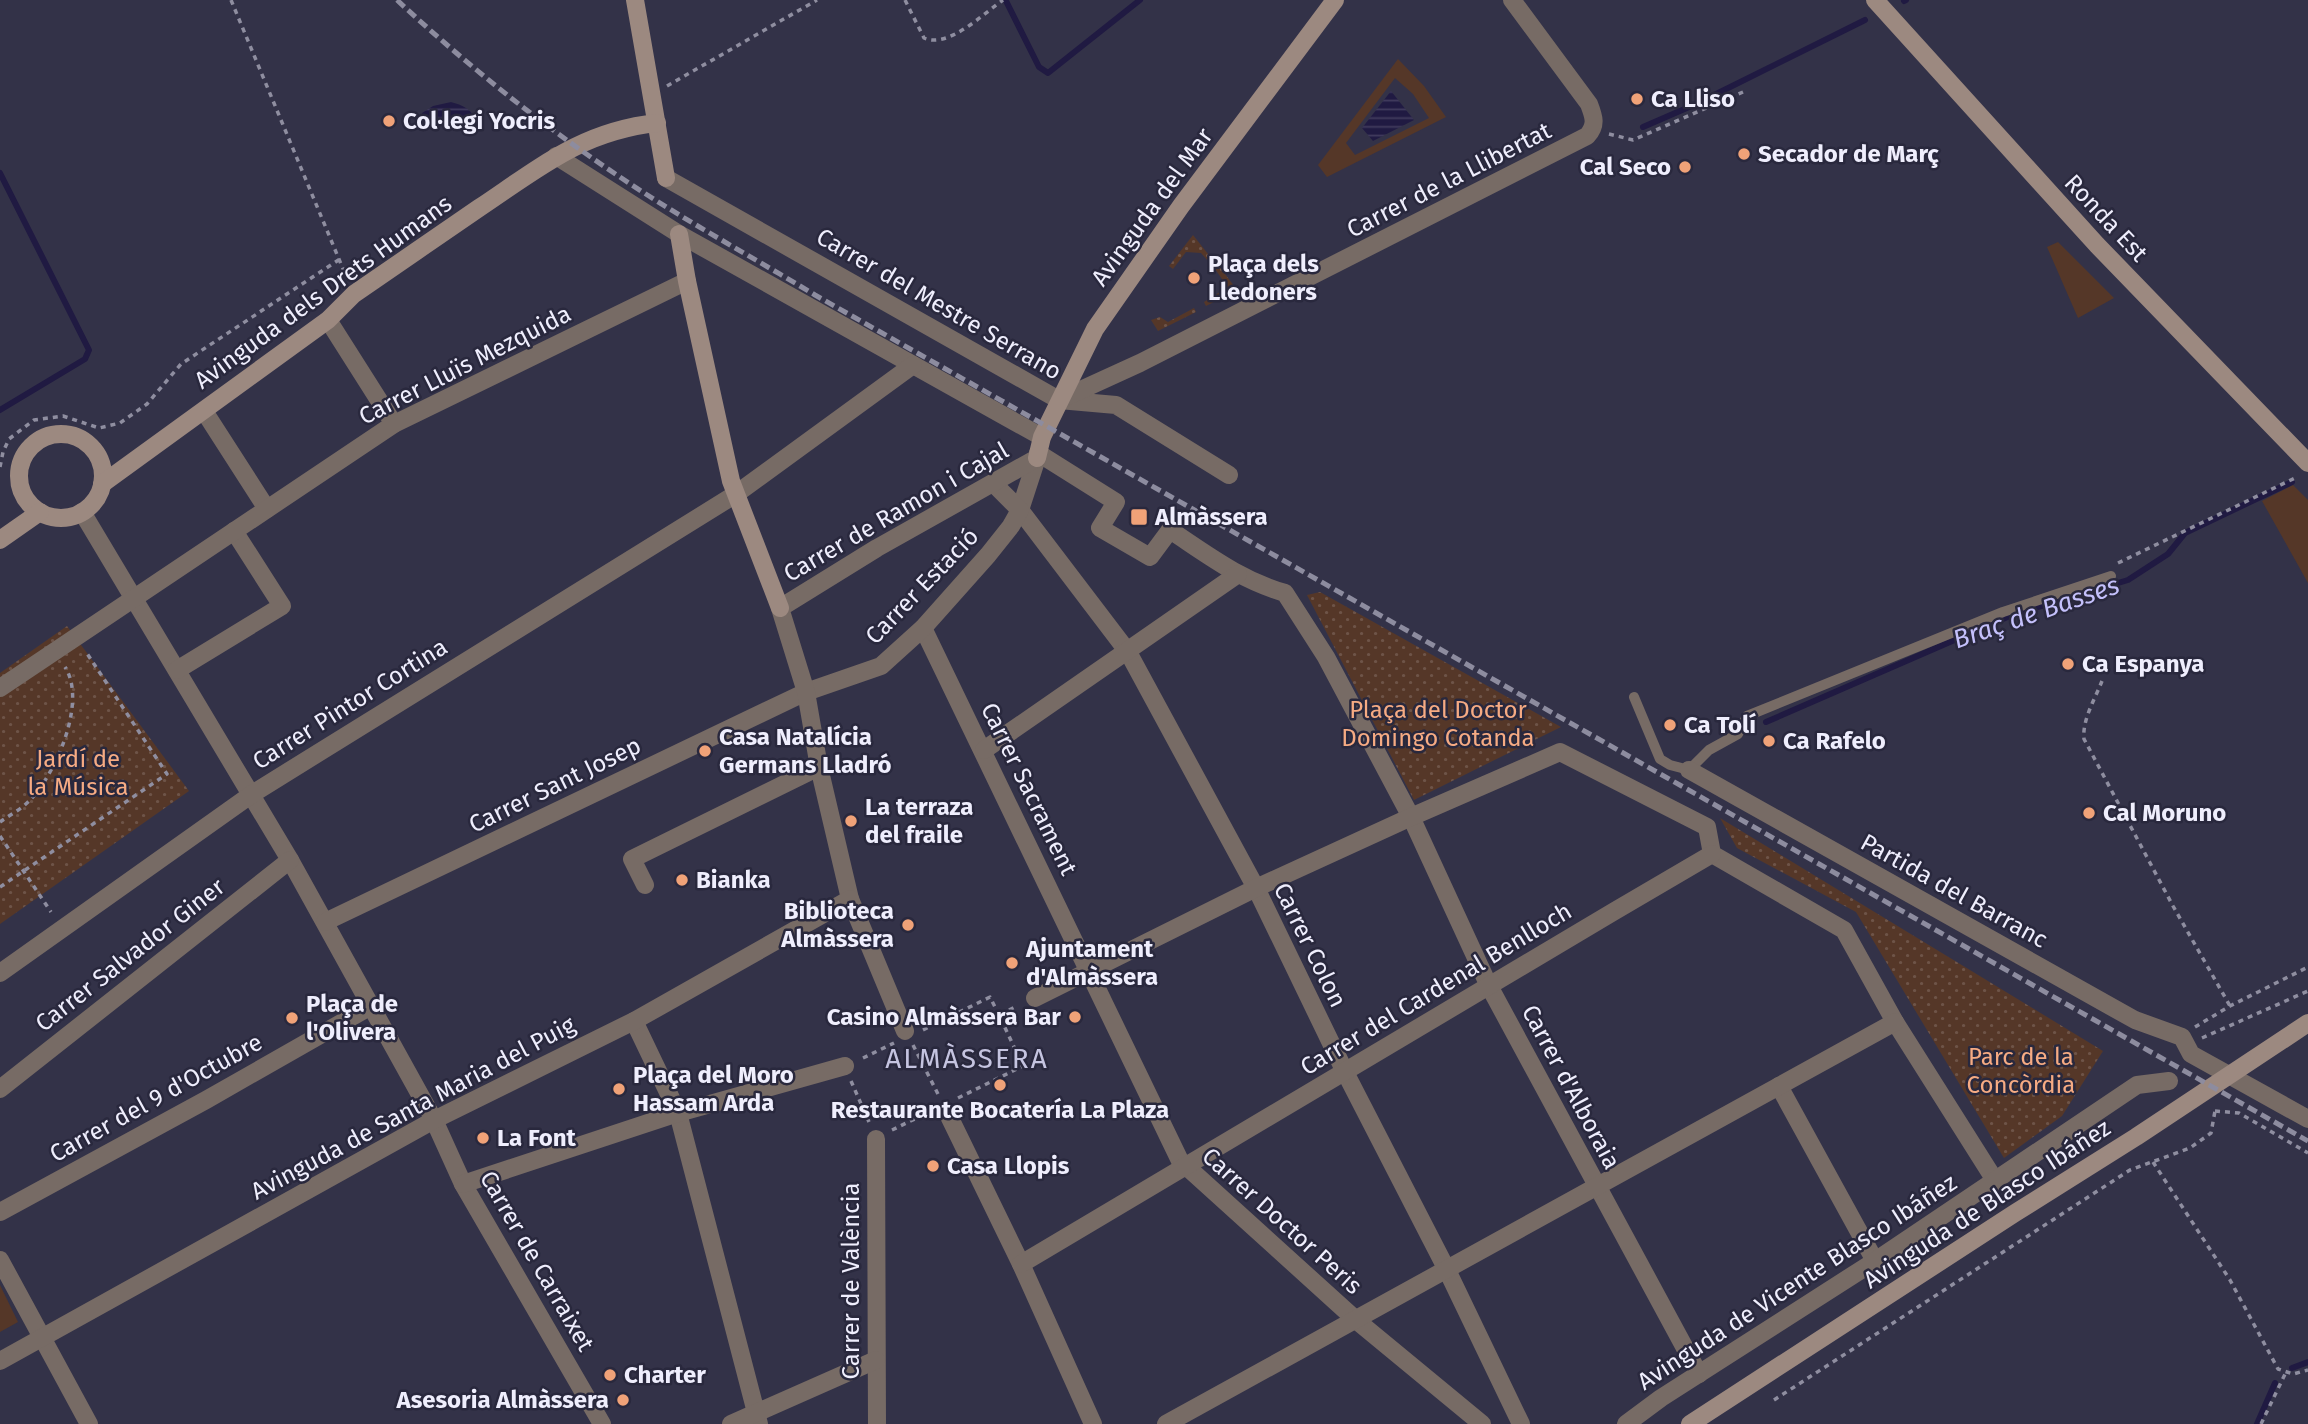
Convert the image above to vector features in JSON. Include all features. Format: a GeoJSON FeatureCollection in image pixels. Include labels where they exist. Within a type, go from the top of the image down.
{"type":"FeatureCollection","features":[{"type":"Feature","properties":{"kind":"street"},"geometry":{"type":"LineString","coordinates":[[635,0],[657,123]]}},
{"type":"Feature","properties":{"kind":"street","name":"Avinguda del Mar"},"geometry":{"type":"LineString","coordinates":[[1039,450],[1059,400],[1095,329],[1117,295],[1335,0]]}},
{"type":"Feature","properties":{"kind":"street"},"geometry":{"type":"LineString","coordinates":[[1512,0],[1589,104],[1594,117],[1594,128]]}},
{"type":"Feature","properties":{"kind":"street","name":"Ronda Est"},"geometry":{"type":"LineString","coordinates":[[1875,0],[2097,245],[2308,463]]}},
{"type":"Feature","properties":{"kind":"street","name":"Carrer del Mestre Serrano"},"geometry":{"type":"LineString","coordinates":[[657,123],[666,178],[1059,400],[1116,405],[1229,475]]}},
{"type":"Feature","properties":{"kind":"street","name":"Avinguda dels Drets Humans"},"geometry":{"type":"LineString","coordinates":[[102,484],[328,320],[354,294],[556,156],[601,135],[657,123]]}},
{"type":"Feature","properties":{"kind":"street","name":"Carrer de la Llibertat"},"geometry":{"type":"LineString","coordinates":[[1059,400],[1140,363],[1573,145],[1594,128]]}},
{"type":"Feature","properties":{"kind":"street"},"geometry":{"type":"LineString","coordinates":[[556,156],[679,234],[913,365],[1116,502],[1100,528],[1150,557],[1170,530],[1258,585],[1285,593],[1326,657],[1410,817]]}},
{"type":"Feature","properties":{"kind":"street"},"geometry":{"type":"LineString","coordinates":[[679,234],[731,481],[780,608],[806,692],[819,767],[850,899],[907,1034]]}},
{"type":"Feature","properties":{"kind":"street","name":"Carrer Lluïs Mezquida"},"geometry":{"type":"LineString","coordinates":[[0,688],[394,425],[687,281]]}},
{"type":"Feature","properties":{"kind":"street"},"geometry":{"type":"LineString","coordinates":[[328,320],[394,425]]}},
{"type":"Feature","properties":{"kind":"street","name":"Carrer Pintor Cortina"},"geometry":{"type":"LineString","coordinates":[[0,973],[252,794],[736,494],[913,365]]}},
{"type":"Feature","properties":{"kind":"street"},"geometry":{"type":"LineString","coordinates":[[204,411],[267,509]]}},
{"type":"Feature","properties":{"kind":"street"},"geometry":{"type":"LineString","coordinates":[[64,434],[89,445],[98,457],[102,484],[91,505],[82,512],[60,518],[40,512],[29,504],[19,478],[27,451],[37,441],[50,435],[64,434]]}},
{"type":"Feature","properties":{"kind":"street"},"geometry":{"type":"LineString","coordinates":[[1020,510],[1039,450]]}},
{"type":"Feature","properties":{"kind":"street","name":"Carrer de Ramon i Cajal"},"geometry":{"type":"LineString","coordinates":[[780,608],[877,548],[993,483],[1039,450]]}},
{"type":"Feature","properties":{"kind":"street","name":"Carrer Colon"},"geometry":{"type":"LineString","coordinates":[[993,483],[1020,510],[1128,652],[1255,888],[1345,1073],[1447,1270],[1521,1424]]}},
{"type":"Feature","properties":{"kind":"street","name":"Carrer Estació"},"geometry":{"type":"LineString","coordinates":[[806,692],[881,666],[923,628],[1012,526],[1020,510]]}},
{"type":"Feature","properties":{"kind":"street"},"geometry":{"type":"LineString","coordinates":[[0,540],[40,512]]}},
{"type":"Feature","properties":{"kind":"street","name":"Carrer de Carraixet"},"geometry":{"type":"LineString","coordinates":[[82,512],[290,860],[434,1120],[463,1184],[602,1424]]}},
{"type":"Feature","properties":{"kind":"street"},"geometry":{"type":"LineString","coordinates":[[177,670],[282,606],[234,531]]}},
{"type":"Feature","properties":{"kind":"street"},"geometry":{"type":"LineString","coordinates":[[984,750],[1238,574]]}},
{"type":"Feature","properties":{"kind":"street","name":"Carrer Sacrament"},"geometry":{"type":"LineString","coordinates":[[923,628],[1089,971]]}},
{"type":"Feature","properties":{"kind":"street","name":"Carrer Sant Josep"},"geometry":{"type":"LineString","coordinates":[[325,922],[806,692]]}},
{"type":"Feature","properties":{"kind":"street"},"geometry":{"type":"LineString","coordinates":[[1035,998],[1255,888],[1560,751],[1707,827],[1713,853],[1844,930],[1895,1022],[1996,1182]]}},
{"type":"Feature","properties":{"kind":"street"},"geometry":{"type":"LineString","coordinates":[[645,885],[632,859],[819,767]]}},
{"type":"Feature","properties":{"kind":"street","name":"Partida del Barranc"},"geometry":{"type":"LineString","coordinates":[[1689,770],[2134,1020],[2182,1037]]}},
{"type":"Feature","properties":{"kind":"street","name":"Carrer d'Alboraia"},"geometry":{"type":"LineString","coordinates":[[1410,817],[1488,984],[1699,1374]]}},
{"type":"Feature","properties":{"kind":"street","name":"Carrer del Cardenal Benlloch"},"geometry":{"type":"LineString","coordinates":[[1021,1264],[1345,1073],[1488,984],[1713,853]]}},
{"type":"Feature","properties":{"kind":"street","name":"Carrer Salvador Giner"},"geometry":{"type":"LineString","coordinates":[[0,1090],[290,860]]}},
{"type":"Feature","properties":{"kind":"street","name":"Avinguda de Santa Maria del Puig"},"geometry":{"type":"LineString","coordinates":[[0,1361],[434,1120],[634,1021],[850,899]]}},
{"type":"Feature","properties":{"kind":"street","name":"Carrer Doctor Peris"},"geometry":{"type":"LineString","coordinates":[[1089,971],[1183,1167],[1186,1166],[1356,1320],[1482,1424]]}},
{"type":"Feature","properties":{"kind":"street","name":"Carrer del 9 d'Octubre"},"geometry":{"type":"LineString","coordinates":[[0,1213],[371,1006]]}},
{"type":"Feature","properties":{"kind":"street"},"geometry":{"type":"LineString","coordinates":[[634,1021],[678,1113],[758,1418]]}},
{"type":"Feature","properties":{"kind":"street"},"geometry":{"type":"LineString","coordinates":[[1166,1424],[1895,1022]]}},
{"type":"Feature","properties":{"kind":"street","name":"Avinguda de Blasco Ibáñez"},"geometry":{"type":"LineString","coordinates":[[1690,1424],[2308,1023]]}},
{"type":"Feature","properties":{"kind":"street"},"geometry":{"type":"LineString","coordinates":[[2182,1037],[2191,1054],[2305,1114]]}},
{"type":"Feature","properties":{"kind":"street"},"geometry":{"type":"LineString","coordinates":[[463,1184],[678,1113],[845,1066]]}},
{"type":"Feature","properties":{"kind":"street","name":"Avinguda de Blasco Ibáñez"},"geometry":{"type":"LineString","coordinates":[[1996,1182],[2137,1085],[2169,1081]]}},
{"type":"Feature","properties":{"kind":"street"},"geometry":{"type":"LineString","coordinates":[[1779,1086],[1875,1261]]}},
{"type":"Feature","properties":{"kind":"street"},"geometry":{"type":"LineString","coordinates":[[945,1108],[1021,1264],[1093,1424]]}},
{"type":"Feature","properties":{"kind":"street","name":"Carrer de València"},"geometry":{"type":"LineString","coordinates":[[876,1139],[877,1424]]}},
{"type":"Feature","properties":{"kind":"street","name":"Avinguda de Vicente Blasco Ibáñez"},"geometry":{"type":"LineString","coordinates":[[1626,1424],[1996,1182]]}},
{"type":"Feature","properties":{"kind":"street"},"geometry":{"type":"LineString","coordinates":[[0,1260],[89,1424]]}},
{"type":"Feature","properties":{"kind":"street"},"geometry":{"type":"LineString","coordinates":[[731,1424],[758,1418],[876,1360]]}},
{"type":"Feature","properties":{"kind":"lane"},"geometry":{"type":"LineString","coordinates":[[1634,697],[1660,759],[1689,770],[1709,750],[1738,734],[1747,716],[2003,612],[2111,576]]}},
{"type":"Feature","properties":{"kind":"path"},"geometry":{"type":"LineString","coordinates":[[232,0],[354,294]]}},
{"type":"Feature","properties":{"kind":"path"},"geometry":{"type":"LineString","coordinates":[[651,96],[817,0]]}},
{"type":"Feature","properties":{"kind":"path"},"geometry":{"type":"LineString","coordinates":[[905,0],[924,38],[930,40],[944,40],[1003,0]]}},
{"type":"Feature","properties":{"kind":"path"},"geometry":{"type":"LineString","coordinates":[[1594,128],[1621,139],[1633,140],[1742,92]]}},
{"type":"Feature","properties":{"kind":"path"},"geometry":{"type":"LineString","coordinates":[[0,467],[9,439],[34,420],[63,416],[99,428],[120,423],[147,404],[181,364],[340,259]]}},
{"type":"Feature","properties":{"kind":"path"},"geometry":{"type":"LineString","coordinates":[[2111,576],[2115,566],[2123,560],[2308,470]]}},
{"type":"Feature","properties":{"kind":"path"},"geometry":{"type":"LineString","coordinates":[[0,887],[167,774],[76,637]]}},
{"type":"Feature","properties":{"kind":"path"},"geometry":{"type":"LineString","coordinates":[[0,822],[31,799],[60,754],[74,701],[71,678],[54,651]]}},
{"type":"Feature","properties":{"kind":"path"},"geometry":{"type":"LineString","coordinates":[[2102,681],[2083,730],[2084,739],[2230,1006]]}},
{"type":"Feature","properties":{"kind":"path"},"geometry":{"type":"LineString","coordinates":[[0,836],[62,929]]}},
{"type":"Feature","properties":{"kind":"path"},"geometry":{"type":"LineString","coordinates":[[2182,1037],[2198,1024],[2230,1006],[2308,967]]}},
{"type":"Feature","properties":{"kind":"path"},"geometry":{"type":"LineString","coordinates":[[2182,1037],[2205,1039],[2308,992]]}},
{"type":"Feature","properties":{"kind":"path"},"geometry":{"type":"LineString","coordinates":[[990,997],[999,1015],[1023,1066],[945,1108],[876,1139],[845,1066],[907,1034],[990,997]]}},
{"type":"Feature","properties":{"kind":"path"},"geometry":{"type":"LineString","coordinates":[[999,1015],[1035,998]]}},
{"type":"Feature","properties":{"kind":"path"},"geometry":{"type":"LineString","coordinates":[[907,1034],[945,1108]]}},
{"type":"Feature","properties":{"kind":"path"},"geometry":{"type":"LineString","coordinates":[[1774,1400],[2130,1170],[2190,1147],[2211,1133],[2215,1111],[2239,1113],[2308,1153]]}},
{"type":"Feature","properties":{"kind":"path"},"geometry":{"type":"LineString","coordinates":[[2153,1162],[2230,1280],[2278,1369],[2293,1374],[2308,1370]]}},
{"type":"Feature","properties":{"kind":"path"},"geometry":{"type":"LineString","coordinates":[[2261,1424],[2286,1372]]}},
{"type":"Feature","properties":{"kind":"green space"},"geometry":{"type":"Polygon","coordinates":[[[1398,59],[1424,86],[1446,117],[1327,177],[1318,165],[1398,59]],[[1395,78],[1346,143],[1355,155],[1429,118],[1413,94],[1395,78]]]}},
{"type":"Feature","properties":{"kind":"green space"},"geometry":{"type":"Polygon","coordinates":[[[1193,235],[1212,259],[1209,262],[1201,253],[1186,252],[1173,269],[1169,266],[1193,235]]]}},
{"type":"Feature","properties":{"kind":"green space"},"geometry":{"type":"Polygon","coordinates":[[[2058,242],[2114,298],[2078,318],[2047,247],[2058,242]]]}},
{"type":"Feature","properties":{"kind":"green space"},"geometry":{"type":"Polygon","coordinates":[[[1219,266],[1237,290],[1206,306],[1204,302],[1220,292],[1222,279],[1215,269],[1219,266]]]}},
{"type":"Feature","properties":{"kind":"green space"},"geometry":{"type":"Polygon","coordinates":[[[1194,308],[1196,312],[1158,331],[1151,320],[1160,317],[1168,322],[1194,308]]]}},
{"type":"Feature","properties":{"kind":"green space"},"geometry":{"type":"Polygon","coordinates":[[[2293,485],[2308,500],[2308,583],[2262,501],[2293,485]]]}},
{"type":"Feature","properties":{"kind":"green space","name":"Plaça del Doctor Domingo Cotanda"},"geometry":{"type":"Polygon","coordinates":[[[1320,592],[1561,727],[1414,800],[1307,595],[1320,592]]]}},
{"type":"Feature","properties":{"kind":"green space","name":"Jardí de la Música"},"geometry":{"type":"Polygon","coordinates":[[[67,626],[189,791],[0,924],[0,673],[67,626]]]}},
{"type":"Feature","properties":{"kind":"green space","name":"Parc de la Concòrdia"},"geometry":{"type":"Polygon","coordinates":[[[1720,818],[2103,1051],[2062,1116],[2004,1158],[1856,912],[1737,848],[1720,818]]]}},
{"type":"Feature","properties":{"kind":"green space"},"geometry":{"type":"Polygon","coordinates":[[[0,1285],[18,1322],[0,1332],[0,1285]]]}},
{"type":"Feature","properties":{"kind":"shaded area"},"geometry":{"type":"Polygon","coordinates":[[[1391,91],[1414,120],[1373,141],[1362,128],[1391,91]]]}},
{"type":"Feature","properties":{"kind":"shaded area"},"geometry":{"type":"Polygon","coordinates":[[[451,102],[472,113],[475,121],[468,129],[456,131],[446,124],[429,126],[421,122],[422,113],[433,106],[451,102]]]}},
{"type":"Feature","properties":{"kind":"waterway"},"geometry":{"type":"LineString","coordinates":[[1006,1],[1039,67],[1048,73],[1140,0]]}},
{"type":"Feature","properties":{"kind":"waterway"},"geometry":{"type":"LineString","coordinates":[[1643,127],[1696,104],[1865,20]]}},
{"type":"Feature","properties":{"kind":"waterway"},"geometry":{"type":"LineString","coordinates":[[0,173],[89,350],[85,359],[0,410]]}},
{"type":"Feature","properties":{"kind":"waterway","name":"Braç de Basses"},"geometry":{"type":"LineString","coordinates":[[1766,722],[2012,615],[2128,580],[2168,554],[2185,533],[2292,482]]}},
{"type":"Feature","properties":{"kind":"waterway"},"geometry":{"type":"LineString","coordinates":[[2292,1368],[2308,1362]]}},
{"type":"Feature","properties":{"kind":"waterway"},"geometry":{"type":"LineString","coordinates":[[2257,1424],[2275,1383]]}},
{"type":"Feature","properties":{"kind":"railway"},"geometry":{"type":"LineString","coordinates":[[397,0],[481,74],[540,120],[632,185],[700,227],[815,295],[2308,1141]]}},
{"type":"Feature","properties":{"kind":"place","name":"Ca Lliso"},"geometry":{"type":"Point","coordinates":[1637,99]}},
{"type":"Feature","properties":{"kind":"place","name":"Col·legi Yocris"},"geometry":{"type":"Point","coordinates":[389,121]}},
{"type":"Feature","properties":{"kind":"place","name":"Secador de Març"},"geometry":{"type":"Point","coordinates":[1744,154]}},
{"type":"Feature","properties":{"kind":"place","name":"Cal Seco"},"geometry":{"type":"Point","coordinates":[1685,167]}},
{"type":"Feature","properties":{"kind":"place","name":"Plaça dels Lledoners"},"geometry":{"type":"Point","coordinates":[1194,278]}},
{"type":"Feature","properties":{"kind":"place","name":"Almàssera"},"geometry":{"type":"Point","coordinates":[1139,517]}},
{"type":"Feature","properties":{"kind":"place","name":"Ca Espanya"},"geometry":{"type":"Point","coordinates":[2068,664]}},
{"type":"Feature","properties":{"kind":"place","name":"Ca Tolí"},"geometry":{"type":"Point","coordinates":[1670,725]}},
{"type":"Feature","properties":{"kind":"place","name":"Ca Rafelo"},"geometry":{"type":"Point","coordinates":[1769,741]}},
{"type":"Feature","properties":{"kind":"place","name":"Casa Natalícia Germans Lladró"},"geometry":{"type":"Point","coordinates":[705,751]}},
{"type":"Feature","properties":{"kind":"place","name":"Cal Moruno"},"geometry":{"type":"Point","coordinates":[2089,813]}},
{"type":"Feature","properties":{"kind":"place","name":"La terraza del fraile"},"geometry":{"type":"Point","coordinates":[851,821]}},
{"type":"Feature","properties":{"kind":"place","name":"Bianka"},"geometry":{"type":"Point","coordinates":[682,880]}},
{"type":"Feature","properties":{"kind":"place","name":"Biblioteca Almàssera"},"geometry":{"type":"Point","coordinates":[908,925]}},
{"type":"Feature","properties":{"kind":"place","name":"Ajuntament d'Almàssera"},"geometry":{"type":"Point","coordinates":[1012,963]}},
{"type":"Feature","properties":{"kind":"place","name":"Casino Almàssera Bar"},"geometry":{"type":"Point","coordinates":[1075,1017]}},
{"type":"Feature","properties":{"kind":"place","name":"Plaça de l'Olivera"},"geometry":{"type":"Point","coordinates":[292,1018]}},
{"type":"Feature","properties":{"kind":"place","name":"Restaurante Bocatería La Plaza"},"geometry":{"type":"Point","coordinates":[1000,1085]}},
{"type":"Feature","properties":{"kind":"place","name":"Plaça del Moro Hassam Arda"},"geometry":{"type":"Point","coordinates":[619,1089]}},
{"type":"Feature","properties":{"kind":"place","name":"La Font"},"geometry":{"type":"Point","coordinates":[483,1138]}},
{"type":"Feature","properties":{"kind":"place","name":"Casa Llopis"},"geometry":{"type":"Point","coordinates":[933,1166]}},
{"type":"Feature","properties":{"kind":"place","name":"Charter"},"geometry":{"type":"Point","coordinates":[610,1375]}},
{"type":"Feature","properties":{"kind":"place","name":"Asesoria Almàssera"},"geometry":{"type":"Point","coordinates":[623,1400]}},
{"type":"Feature","properties":{"kind":"district","name":"ALMÀSSERA"},"geometry":{"type":"Point","coordinates":[967,1058]}}]}
